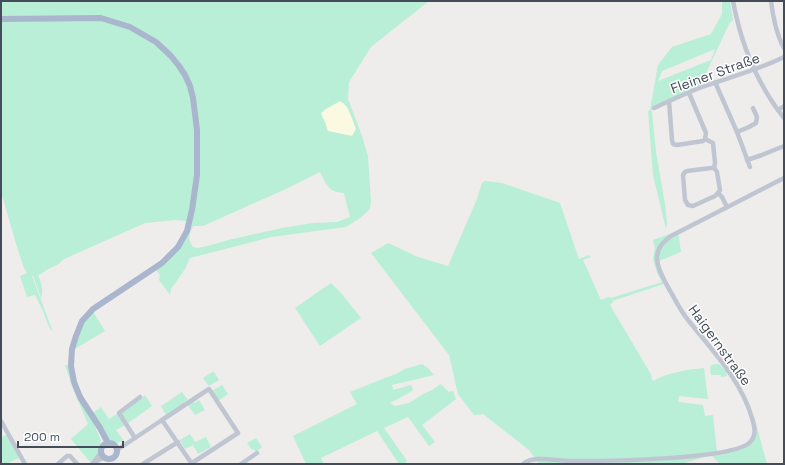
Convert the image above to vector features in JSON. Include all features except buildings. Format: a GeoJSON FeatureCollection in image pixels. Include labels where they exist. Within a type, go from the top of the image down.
{"type":"FeatureCollection","features":[{"type":"Feature","properties":{"kind":"main road"},"geometry":{"type":"LineString","coordinates":[[1,19],[101,18],[130,27],[156,42],[171,56],[185,75],[194,98],[197,130],[197,175],[192,210],[187,231],[178,247],[162,263],[93,309],[82,321],[72,349],[71,366],[74,382],[80,397],[100,432],[116,452],[108,458]]}},
{"type":"Feature","properties":{"kind":"main road"},"geometry":{"type":"LineString","coordinates":[[111,446],[101,449],[115,464]]}},
{"type":"Feature","properties":{"kind":"street"},"geometry":{"type":"LineString","coordinates":[[733,1],[743,42],[754,70],[784,118]]}},
{"type":"Feature","properties":{"kind":"street"},"geometry":{"type":"LineString","coordinates":[[771,1],[774,22],[784,48]]}},
{"type":"Feature","properties":{"kind":"street","name":"Fleiner Straße"},"geometry":{"type":"LineString","coordinates":[[654,108],[715,82],[754,70],[784,57]]}},
{"type":"Feature","properties":{"kind":"street"},"geometry":{"type":"LineString","coordinates":[[715,82],[737,132],[750,167]]}},
{"type":"Feature","properties":{"kind":"street"},"geometry":{"type":"LineString","coordinates":[[689,93],[706,133],[705,139]]}},
{"type":"Feature","properties":{"kind":"street"},"geometry":{"type":"LineString","coordinates":[[669,101],[673,144],[677,145],[698,142],[705,139]]}},
{"type":"Feature","properties":{"kind":"street"},"geometry":{"type":"LineString","coordinates":[[778,110],[784,106]]}},
{"type":"Feature","properties":{"kind":"street"},"geometry":{"type":"LineString","coordinates":[[737,132],[756,123],[757,117],[753,108]]}},
{"type":"Feature","properties":{"kind":"street"},"geometry":{"type":"LineString","coordinates":[[705,139],[712,143],[715,163],[714,168],[717,172],[720,190],[718,193],[690,207],[686,203],[682,177],[688,171],[714,168]]}},
{"type":"Feature","properties":{"kind":"street"},"geometry":{"type":"LineString","coordinates":[[747,160],[784,146]]}},
{"type":"Feature","properties":{"kind":"street","name":"Haigernstraße"},"geometry":{"type":"LineString","coordinates":[[523,464],[530,460],[540,459],[578,461],[632,460],[696,456],[740,448],[749,444],[755,432],[755,426],[749,407],[740,389],[721,361],[681,309],[660,272],[657,258],[660,246],[665,240],[784,178]]}},
{"type":"Feature","properties":{"kind":"street"},"geometry":{"type":"LineString","coordinates":[[718,193],[722,197],[727,207]]}},
{"type":"Feature","properties":{"kind":"street"},"geometry":{"type":"LineString","coordinates":[[111,446],[135,438],[162,420],[209,389],[238,432],[192,464],[162,420]]}},
{"type":"Feature","properties":{"kind":"street"},"geometry":{"type":"LineString","coordinates":[[135,438],[119,413],[140,397]]}},
{"type":"Feature","properties":{"kind":"street"},"geometry":{"type":"LineString","coordinates":[[1,421],[25,464]]}},
{"type":"Feature","properties":{"kind":"street"},"geometry":{"type":"LineString","coordinates":[[143,464],[178,442]]}},
{"type":"Feature","properties":{"kind":"street"},"geometry":{"type":"LineString","coordinates":[[241,464],[257,453]]}},
{"type":"Feature","properties":{"kind":"street"},"geometry":{"type":"LineString","coordinates":[[58,464],[67,456],[70,456],[78,464]]}},
{"type":"Feature","properties":{"kind":"street"},"geometry":{"type":"LineString","coordinates":[[94,463],[108,458]]}},
{"type":"Feature","properties":{"kind":"shaded area"},"geometry":{"type":"Polygon","coordinates":[[[339,101],[347,107],[356,129],[353,136],[327,131],[321,113],[339,101]]]}},
{"type":"Feature","properties":{"kind":"green space"},"geometry":{"type":"Polygon","coordinates":[[[1,1],[429,1],[371,47],[349,82],[348,99],[368,156],[371,202],[370,209],[346,227],[271,237],[190,258],[185,269],[171,289],[170,295],[159,280],[160,275],[155,269],[177,246],[186,230],[188,221],[175,220],[145,223],[64,259],[57,265],[38,275],[42,289],[41,298],[32,276],[53,332],[48,325],[35,295],[27,297],[20,276],[27,273],[17,247],[1,192],[1,1]],[[340,101],[321,113],[322,116],[328,131],[352,136],[356,129],[352,117],[346,106],[340,101]],[[320,172],[203,226],[193,226],[189,237],[191,244],[193,247],[197,248],[282,228],[313,223],[337,222],[350,217],[344,193],[331,189],[326,184],[320,172]]]}},
{"type":"Feature","properties":{"kind":"green space"},"geometry":{"type":"Polygon","coordinates":[[[722,1],[730,1],[733,20],[729,24],[700,86],[690,94],[651,110],[656,152],[665,204],[666,229],[653,175],[648,111],[650,110],[658,65],[672,47],[711,34],[722,14],[722,1]],[[715,49],[662,71],[658,81],[711,60],[715,49]]]}},
{"type":"Feature","properties":{"kind":"green space"},"geometry":{"type":"Polygon","coordinates":[[[485,181],[502,183],[560,203],[579,259],[589,255],[591,257],[583,260],[601,300],[662,282],[657,273],[653,259],[655,248],[653,240],[678,231],[681,252],[659,261],[660,267],[678,307],[664,284],[612,301],[613,302],[610,305],[652,376],[651,378],[653,381],[671,373],[704,368],[708,399],[679,396],[678,402],[703,405],[705,416],[713,415],[717,452],[742,448],[750,444],[754,440],[754,416],[767,464],[720,464],[711,455],[685,464],[539,464],[529,450],[483,414],[474,415],[458,394],[449,355],[371,253],[388,243],[418,257],[448,266],[477,199],[482,183],[485,181]]]}},
{"type":"Feature","properties":{"kind":"green space"},"geometry":{"type":"Polygon","coordinates":[[[331,283],[361,318],[320,346],[295,308],[331,283]]]}},
{"type":"Feature","properties":{"kind":"green space"},"geometry":{"type":"Polygon","coordinates":[[[92,310],[105,331],[73,350],[83,321],[92,310]]]}},
{"type":"Feature","properties":{"kind":"green space"},"geometry":{"type":"Polygon","coordinates":[[[422,364],[434,375],[392,385],[393,390],[411,385],[413,390],[390,403],[395,406],[409,403],[441,384],[449,392],[453,391],[456,399],[422,425],[435,442],[429,446],[408,417],[384,428],[407,461],[404,464],[399,464],[377,431],[321,458],[324,464],[306,464],[293,436],[357,404],[350,392],[405,369],[422,364]]]}},
{"type":"Feature","properties":{"kind":"green space"},"geometry":{"type":"Polygon","coordinates":[[[719,364],[726,371],[727,376],[721,377],[721,375],[711,375],[710,366],[719,364]]]}},
{"type":"Feature","properties":{"kind":"green space"},"geometry":{"type":"Polygon","coordinates":[[[65,365],[70,365],[101,441],[98,455],[90,462],[71,439],[88,424],[73,389],[65,365]]]}},
{"type":"Feature","properties":{"kind":"green space"},"geometry":{"type":"Polygon","coordinates":[[[214,372],[219,380],[209,386],[203,378],[214,372]]]}},
{"type":"Feature","properties":{"kind":"green space"},"geometry":{"type":"Polygon","coordinates":[[[222,385],[228,394],[218,401],[212,391],[222,385]]]}},
{"type":"Feature","properties":{"kind":"green space"},"geometry":{"type":"Polygon","coordinates":[[[182,392],[188,400],[166,415],[161,406],[182,392]]]}},
{"type":"Feature","properties":{"kind":"green space"},"geometry":{"type":"Polygon","coordinates":[[[145,395],[152,406],[128,423],[122,414],[123,411],[145,395]]]}},
{"type":"Feature","properties":{"kind":"green space"},"geometry":{"type":"Polygon","coordinates":[[[199,400],[205,410],[195,415],[188,405],[193,401],[195,403],[199,400]]]}},
{"type":"Feature","properties":{"kind":"green space"},"geometry":{"type":"Polygon","coordinates":[[[101,407],[109,419],[117,414],[125,425],[116,430],[124,441],[116,443],[109,440],[94,415],[94,412],[101,407]]]}},
{"type":"Feature","properties":{"kind":"green space"},"geometry":{"type":"Polygon","coordinates":[[[9,434],[21,457],[3,464],[1,454],[1,437],[9,434]]]}},
{"type":"Feature","properties":{"kind":"green space"},"geometry":{"type":"Polygon","coordinates":[[[190,434],[195,442],[206,437],[211,447],[198,454],[193,445],[185,449],[180,440],[190,434]]]}},
{"type":"Feature","properties":{"kind":"green space"},"geometry":{"type":"Polygon","coordinates":[[[256,438],[262,447],[256,452],[253,449],[252,450],[247,443],[256,438]]]}}]}
